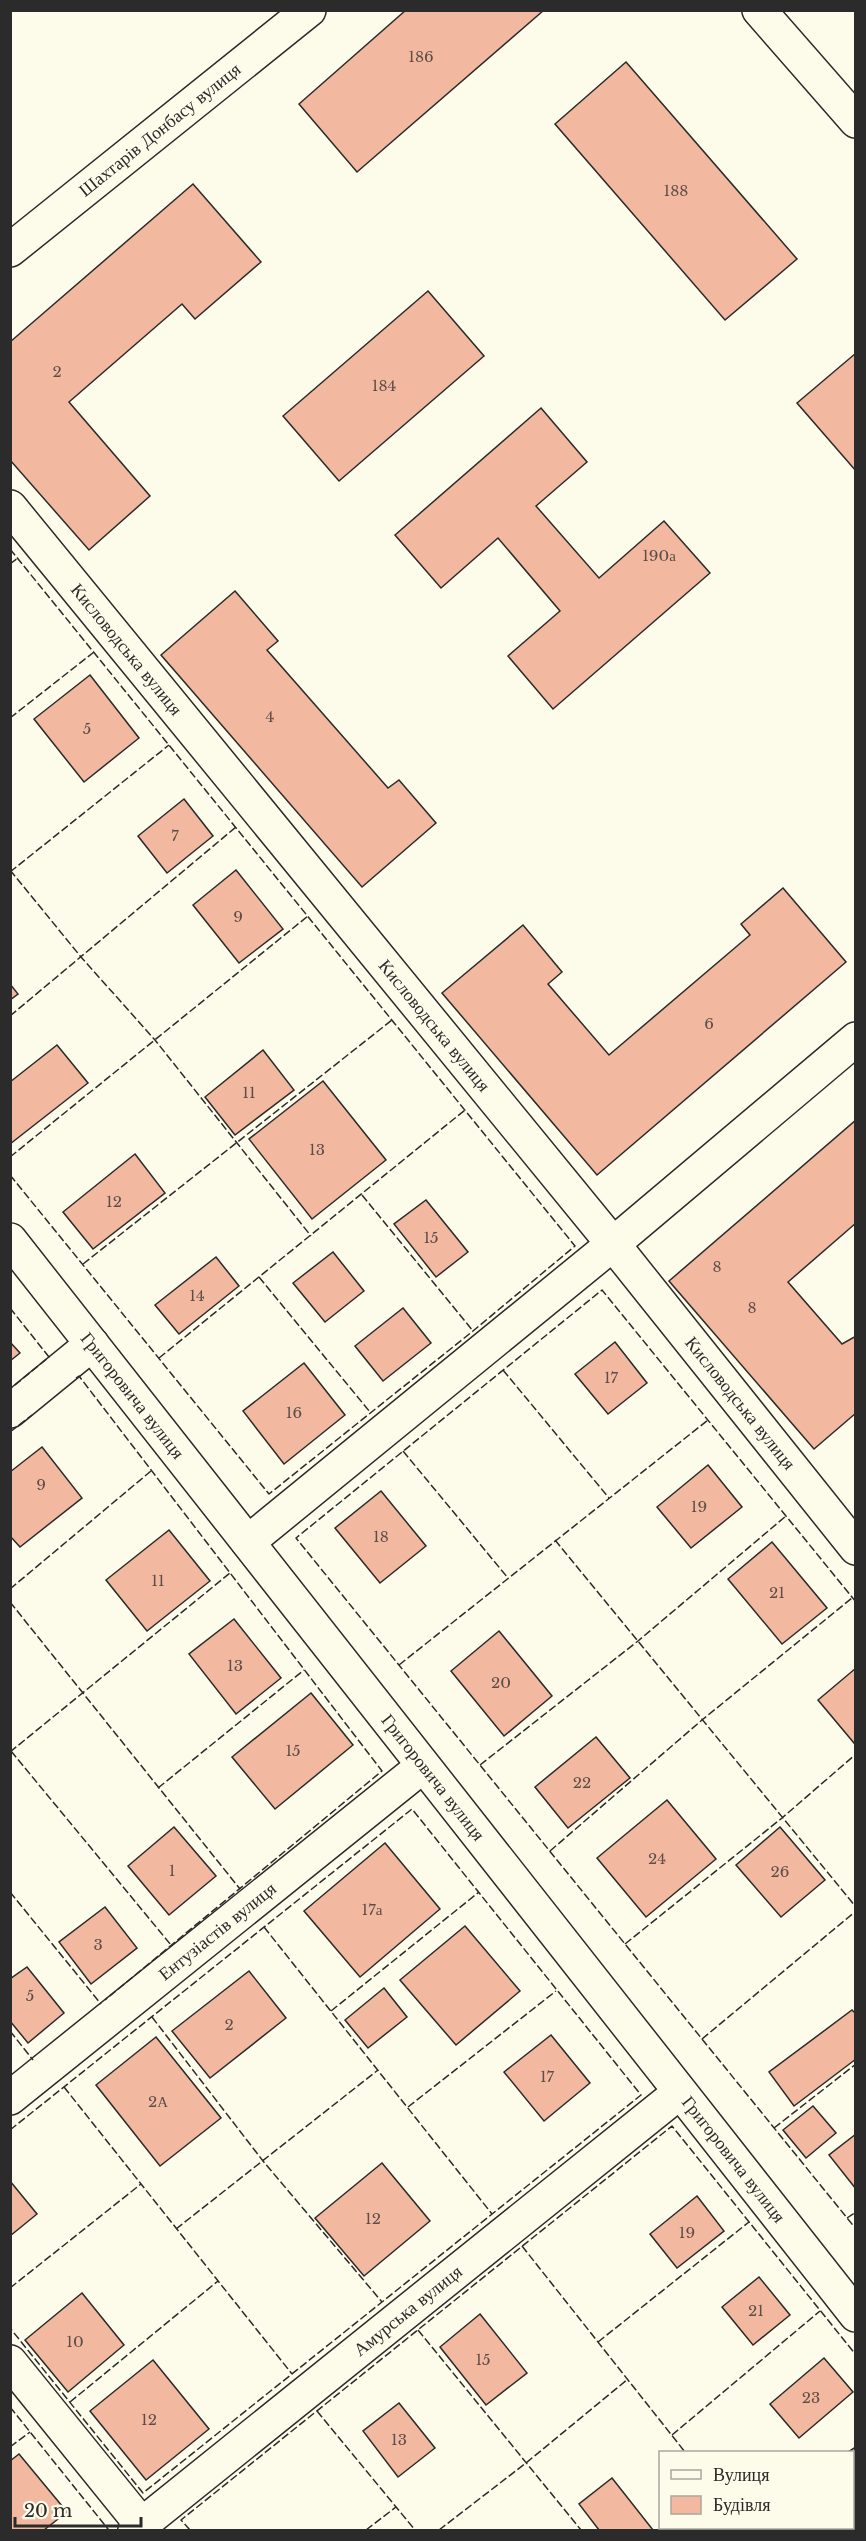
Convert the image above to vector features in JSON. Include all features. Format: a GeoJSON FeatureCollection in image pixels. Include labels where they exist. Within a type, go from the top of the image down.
{"type":"FeatureCollection","features":[{"type":"Feature","properties":{"kind":"street","name":"Шахтарів Донбасу вулиця"},"geometry":{"type":"LineString","coordinates":[[10,250],[309,10]]}},
{"type":"Feature","properties":{"kind":"street"},"geometry":{"type":"LineString","coordinates":[[759,10],[855,121]]}},
{"type":"Feature","properties":{"kind":"street","name":"Кисловодська вулиця"},"geometry":{"type":"LineString","coordinates":[[10,507],[613,1244],[855,1548]]}},
{"type":"Feature","properties":{"kind":"street"},"geometry":{"type":"LineString","coordinates":[[248,1542],[613,1244],[855,1039]]}},
{"type":"Feature","properties":{"kind":"street","name":"Григоровича вулиця"},"geometry":{"type":"LineString","coordinates":[[10,1240],[855,2315]]}},
{"type":"Feature","properties":{"kind":"street"},"geometry":{"type":"LineString","coordinates":[[10,1411],[92,1344]]}},
{"type":"Feature","properties":{"kind":"street","name":"Ентузіастів вулиця"},"geometry":{"type":"LineString","coordinates":[[10,2098],[423,1766]]}},
{"type":"Feature","properties":{"kind":"street","name":"Амурська вулиця"},"geometry":{"type":"LineString","coordinates":[[141,2529],[680,2092]]}},
{"type":"Feature","properties":{"kind":"street"},"geometry":{"type":"LineString","coordinates":[[10,2362],[141,2529]]}},
{"type":"Feature","properties":{"kind":"building"},"geometry":{"type":"Polygon","coordinates":[[[406,10],[544,10],[357,172],[299,104],[406,10]]]}},
{"type":"Feature","properties":{"kind":"building"},"geometry":{"type":"Polygon","coordinates":[[[626,62],[797,259],[725,320],[555,124],[626,62]]]}},
{"type":"Feature","properties":{"kind":"building"},"geometry":{"type":"Polygon","coordinates":[[[193,184],[261,262],[195,319],[182,304],[69,402],[150,496],[89,550],[10,460],[10,342],[193,184]]]}},
{"type":"Feature","properties":{"kind":"building"},"geometry":{"type":"Polygon","coordinates":[[[428,291],[484,356],[339,481],[283,416],[428,291]]]}},
{"type":"Feature","properties":{"kind":"building"},"geometry":{"type":"Polygon","coordinates":[[[856,353],[856,471],[797,403],[856,353]]]}},
{"type":"Feature","properties":{"kind":"building"},"geometry":{"type":"Polygon","coordinates":[[[541,408],[587,462],[536,506],[599,578],[664,521],[710,573],[553,709],[508,656],[560,611],[498,538],[441,588],[395,535],[541,408]]]}},
{"type":"Feature","properties":{"kind":"building"},"geometry":{"type":"Polygon","coordinates":[[[235,591],[278,641],[267,650],[388,788],[399,780],[436,823],[362,887],[161,655],[235,591]]]}},
{"type":"Feature","properties":{"kind":"building"},"geometry":{"type":"Polygon","coordinates":[[[90,675],[139,738],[84,782],[34,719],[90,675]]]}},
{"type":"Feature","properties":{"kind":"building"},"geometry":{"type":"Polygon","coordinates":[[[184,799],[213,836],[167,873],[138,836],[184,799]]]}},
{"type":"Feature","properties":{"kind":"building"},"geometry":{"type":"Polygon","coordinates":[[[236,870],[283,929],[239,963],[193,905],[236,870]]]}},
{"type":"Feature","properties":{"kind":"building"},"geometry":{"type":"Polygon","coordinates":[[[783,888],[846,962],[597,1175],[442,993],[523,925],[562,972],[548,984],[609,1055],[750,935],[741,924],[783,888]]]}},
{"type":"Feature","properties":{"kind":"building"},"geometry":{"type":"Polygon","coordinates":[[[10,984],[18,994],[10,1000],[10,984]]]}},
{"type":"Feature","properties":{"kind":"building"},"geometry":{"type":"Polygon","coordinates":[[[57,1045],[88,1083],[10,1144],[10,1082],[57,1045]]]}},
{"type":"Feature","properties":{"kind":"building"},"geometry":{"type":"Polygon","coordinates":[[[263,1050],[294,1090],[235,1135],[205,1097],[263,1050]]]}},
{"type":"Feature","properties":{"kind":"building"},"geometry":{"type":"Polygon","coordinates":[[[323,1081],[386,1160],[312,1219],[249,1139],[323,1081]]]}},
{"type":"Feature","properties":{"kind":"building"},"geometry":{"type":"Polygon","coordinates":[[[856,1120],[856,1223],[788,1282],[842,1344],[856,1336],[856,1413],[814,1449],[669,1281],[856,1120]]]}},
{"type":"Feature","properties":{"kind":"building"},"geometry":{"type":"Polygon","coordinates":[[[135,1154],[165,1193],[93,1249],[63,1212],[135,1154]]]}},
{"type":"Feature","properties":{"kind":"building"},"geometry":{"type":"Polygon","coordinates":[[[426,1200],[468,1252],[436,1277],[394,1224],[426,1200]]]}},
{"type":"Feature","properties":{"kind":"building"},"geometry":{"type":"Polygon","coordinates":[[[333,1252],[364,1291],[325,1322],[293,1283],[333,1252]]]}},
{"type":"Feature","properties":{"kind":"building"},"geometry":{"type":"Polygon","coordinates":[[[216,1257],[239,1286],[179,1334],[155,1305],[216,1257]]]}},
{"type":"Feature","properties":{"kind":"building"},"geometry":{"type":"Polygon","coordinates":[[[403,1308],[431,1343],[383,1381],[355,1346],[403,1308]]]}},
{"type":"Feature","properties":{"kind":"building"},"geometry":{"type":"Polygon","coordinates":[[[10,1342],[20,1353],[10,1361],[10,1342]]]}},
{"type":"Feature","properties":{"kind":"building"},"geometry":{"type":"Polygon","coordinates":[[[615,1342],[647,1383],[608,1414],[575,1374],[615,1342]]]}},
{"type":"Feature","properties":{"kind":"building"},"geometry":{"type":"Polygon","coordinates":[[[304,1363],[345,1415],[284,1464],[243,1411],[304,1363]]]}},
{"type":"Feature","properties":{"kind":"building"},"geometry":{"type":"Polygon","coordinates":[[[42,1447],[82,1498],[20,1547],[10,1536],[10,1472],[42,1447]]]}},
{"type":"Feature","properties":{"kind":"building"},"geometry":{"type":"Polygon","coordinates":[[[708,1465],[742,1507],[691,1548],[657,1507],[708,1465]]]}},
{"type":"Feature","properties":{"kind":"building"},"geometry":{"type":"Polygon","coordinates":[[[381,1491],[426,1546],[380,1583],[335,1528],[381,1491]]]}},
{"type":"Feature","properties":{"kind":"building"},"geometry":{"type":"Polygon","coordinates":[[[169,1530],[210,1581],[147,1631],[106,1580],[169,1530]]]}},
{"type":"Feature","properties":{"kind":"building"},"geometry":{"type":"Polygon","coordinates":[[[772,1542],[827,1608],[782,1644],[728,1579],[772,1542]]]}},
{"type":"Feature","properties":{"kind":"building"},"geometry":{"type":"Polygon","coordinates":[[[234,1619],[281,1678],[236,1714],[189,1654],[234,1619]]]}},
{"type":"Feature","properties":{"kind":"building"},"geometry":{"type":"Polygon","coordinates":[[[499,1631],[552,1696],[504,1736],[451,1671],[499,1631]]]}},
{"type":"Feature","properties":{"kind":"building"},"geometry":{"type":"Polygon","coordinates":[[[856,1668],[856,1742],[854,1743],[818,1700],[856,1668]]]}},
{"type":"Feature","properties":{"kind":"building"},"geometry":{"type":"Polygon","coordinates":[[[311,1693],[353,1745],[275,1809],[232,1757],[311,1693]]]}},
{"type":"Feature","properties":{"kind":"building"},"geometry":{"type":"Polygon","coordinates":[[[596,1737],[630,1778],[568,1828],[535,1787],[596,1737]]]}},
{"type":"Feature","properties":{"kind":"building"},"geometry":{"type":"Polygon","coordinates":[[[667,1800],[716,1859],[646,1917],[597,1858],[667,1800]]]}},
{"type":"Feature","properties":{"kind":"building"},"geometry":{"type":"Polygon","coordinates":[[[174,1827],[216,1876],[169,1915],[128,1866],[174,1827]]]}},
{"type":"Feature","properties":{"kind":"building"},"geometry":{"type":"Polygon","coordinates":[[[780,1827],[825,1880],[781,1917],[736,1865],[780,1827]]]}},
{"type":"Feature","properties":{"kind":"building"},"geometry":{"type":"Polygon","coordinates":[[[385,1843],[440,1909],[360,1977],[304,1911],[385,1843]]]}},
{"type":"Feature","properties":{"kind":"building"},"geometry":{"type":"Polygon","coordinates":[[[105,1907],[137,1948],[91,1984],[59,1942],[105,1907]]]}},
{"type":"Feature","properties":{"kind":"building"},"geometry":{"type":"Polygon","coordinates":[[[465,1926],[520,1991],[456,2045],[400,1980],[465,1926]]]}},
{"type":"Feature","properties":{"kind":"building"},"geometry":{"type":"Polygon","coordinates":[[[27,1967],[64,2013],[28,2043],[10,2021],[10,1979],[27,1967]]]}},
{"type":"Feature","properties":{"kind":"building"},"geometry":{"type":"Polygon","coordinates":[[[249,1971],[286,2018],[210,2078],[172,2031],[249,1971]]]}},
{"type":"Feature","properties":{"kind":"building"},"geometry":{"type":"Polygon","coordinates":[[[384,1988],[407,2017],[368,2048],[345,2020],[384,1988]]]}},
{"type":"Feature","properties":{"kind":"building"},"geometry":{"type":"Polygon","coordinates":[[[852,2010],[856,2014],[856,2059],[794,2106],[769,2072],[852,2010]]]}},
{"type":"Feature","properties":{"kind":"building"},"geometry":{"type":"Polygon","coordinates":[[[551,2035],[590,2083],[544,2121],[504,2072],[551,2035]]]}},
{"type":"Feature","properties":{"kind":"building"},"geometry":{"type":"Polygon","coordinates":[[[156,2037],[221,2118],[160,2166],[96,2085],[156,2037]]]}},
{"type":"Feature","properties":{"kind":"building"},"geometry":{"type":"Polygon","coordinates":[[[813,2106],[836,2133],[806,2158],[783,2130],[813,2106]]]}},
{"type":"Feature","properties":{"kind":"building"},"geometry":{"type":"Polygon","coordinates":[[[856,2134],[856,2189],[829,2155],[856,2134]]]}},
{"type":"Feature","properties":{"kind":"building"},"geometry":{"type":"Polygon","coordinates":[[[382,2163],[430,2221],[364,2276],[315,2218],[382,2163]]]}},
{"type":"Feature","properties":{"kind":"building"},"geometry":{"type":"Polygon","coordinates":[[[10,2181],[37,2214],[10,2236],[10,2181]]]}},
{"type":"Feature","properties":{"kind":"building"},"geometry":{"type":"Polygon","coordinates":[[[697,2196],[724,2231],[677,2268],[650,2234],[697,2196]]]}},
{"type":"Feature","properties":{"kind":"building"},"geometry":{"type":"Polygon","coordinates":[[[759,2277],[790,2315],[753,2345],[722,2307],[759,2277]]]}},
{"type":"Feature","properties":{"kind":"building"},"geometry":{"type":"Polygon","coordinates":[[[82,2293],[124,2345],[68,2392],[25,2340],[82,2293]]]}},
{"type":"Feature","properties":{"kind":"building"},"geometry":{"type":"Polygon","coordinates":[[[480,2314],[527,2373],[486,2405],[440,2347],[480,2314]]]}},
{"type":"Feature","properties":{"kind":"building"},"geometry":{"type":"Polygon","coordinates":[[[824,2358],[853,2392],[799,2438],[770,2404],[824,2358]]]}},
{"type":"Feature","properties":{"kind":"building"},"geometry":{"type":"Polygon","coordinates":[[[153,2360],[209,2429],[146,2480],[90,2411],[153,2360]]]}},
{"type":"Feature","properties":{"kind":"building"},"geometry":{"type":"Polygon","coordinates":[[[399,2403],[435,2448],[398,2477],[363,2431],[399,2403]]]}},
{"type":"Feature","properties":{"kind":"building"},"geometry":{"type":"Polygon","coordinates":[[[19,2454],[67,2512],[44,2530],[10,2530],[10,2461],[19,2454]]]}},
{"type":"Feature","properties":{"kind":"building"},"geometry":{"type":"Polygon","coordinates":[[[612,2478],[653,2530],[599,2530],[579,2504],[612,2478]]]}},
{"type":"Feature","properties":{"kind":"fence"},"geometry":{"type":"LineString","coordinates":[[10,549],[575,1246],[473,1331],[269,1494],[10,1175]]}},
{"type":"Feature","properties":{"kind":"fence"},"geometry":{"type":"LineString","coordinates":[[10,564],[18,558]]}},
{"type":"Feature","properties":{"kind":"fence"},"geometry":{"type":"LineString","coordinates":[[10,718],[94,652]]}},
{"type":"Feature","properties":{"kind":"fence"},"geometry":{"type":"LineString","coordinates":[[10,872],[169,745]]}},
{"type":"Feature","properties":{"kind":"fence"},"geometry":{"type":"LineString","coordinates":[[10,1016],[236,827]]}},
{"type":"Feature","properties":{"kind":"fence"},"geometry":{"type":"LineString","coordinates":[[10,870],[81,957],[155,1040],[311,1236]]}},
{"type":"Feature","properties":{"kind":"fence"},"geometry":{"type":"LineString","coordinates":[[10,1157],[308,916]]}},
{"type":"Feature","properties":{"kind":"fence"},"geometry":{"type":"LineString","coordinates":[[83,1264],[392,1020]]}},
{"type":"Feature","properties":{"kind":"fence"},"geometry":{"type":"LineString","coordinates":[[159,1358],[465,1110]]}},
{"type":"Feature","properties":{"kind":"fence"},"geometry":{"type":"LineString","coordinates":[[362,1195],[473,1331]]}},
{"type":"Feature","properties":{"kind":"fence"},"geometry":{"type":"LineString","coordinates":[[259,1277],[370,1412]]}},
{"type":"Feature","properties":{"kind":"fence"},"geometry":{"type":"LineString","coordinates":[[856,1602],[602,1290],[296,1538],[856,2229]]}},
{"type":"Feature","properties":{"kind":"fence"},"geometry":{"type":"LineString","coordinates":[[10,1308],[49,1357],[10,1389]]}},
{"type":"Feature","properties":{"kind":"fence"},"geometry":{"type":"LineString","coordinates":[[503,1370],[609,1498]]}},
{"type":"Feature","properties":{"kind":"fence"},"geometry":{"type":"LineString","coordinates":[[76,1378],[79,1376],[382,1771],[105,2000]]}},
{"type":"Feature","properties":{"kind":"fence"},"geometry":{"type":"LineString","coordinates":[[10,1432],[32,1415]]}},
{"type":"Feature","properties":{"kind":"fence"},"geometry":{"type":"LineString","coordinates":[[399,1665],[708,1420]]}},
{"type":"Feature","properties":{"kind":"fence"},"geometry":{"type":"LineString","coordinates":[[403,1451],[508,1578]]}},
{"type":"Feature","properties":{"kind":"fence"},"geometry":{"type":"LineString","coordinates":[[10,1589],[151,1471]]}},
{"type":"Feature","properties":{"kind":"fence"},"geometry":{"type":"LineString","coordinates":[[480,1765],[638,1641],[786,1516]]}},
{"type":"Feature","properties":{"kind":"fence"},"geometry":{"type":"LineString","coordinates":[[555,1540],[856,1907]]}},
{"type":"Feature","properties":{"kind":"fence"},"geometry":{"type":"LineString","coordinates":[[10,1752],[230,1573]]}},
{"type":"Feature","properties":{"kind":"fence"},"geometry":{"type":"LineString","coordinates":[[550,1851],[702,1720],[852,1598]]}},
{"type":"Feature","properties":{"kind":"fence"},"geometry":{"type":"LineString","coordinates":[[10,1602],[240,1889]]}},
{"type":"Feature","properties":{"kind":"fence"},"geometry":{"type":"LineString","coordinates":[[158,1788],[304,1670]]}},
{"type":"Feature","properties":{"kind":"fence"},"geometry":{"type":"LineString","coordinates":[[11,1751],[171,1945]]}},
{"type":"Feature","properties":{"kind":"fence"},"geometry":{"type":"LineString","coordinates":[[625,1944],[782,1818],[856,1754]]}},
{"type":"Feature","properties":{"kind":"fence"},"geometry":{"type":"LineString","coordinates":[[10,2130],[412,1809],[641,2095],[143,2493],[10,2328]]}},
{"type":"Feature","properties":{"kind":"fence"},"geometry":{"type":"LineString","coordinates":[[10,1892],[101,2004]]}},
{"type":"Feature","properties":{"kind":"fence"},"geometry":{"type":"LineString","coordinates":[[331,2011],[479,1892]]}},
{"type":"Feature","properties":{"kind":"fence"},"geometry":{"type":"LineString","coordinates":[[702,2039],[856,1911]]}},
{"type":"Feature","properties":{"kind":"fence"},"geometry":{"type":"LineString","coordinates":[[264,1927],[492,2214]]}},
{"type":"Feature","properties":{"kind":"fence"},"geometry":{"type":"LineString","coordinates":[[408,2107],[556,1991]]}},
{"type":"Feature","properties":{"kind":"fence"},"geometry":{"type":"LineString","coordinates":[[152,2017],[263,2161],[382,2302]]}},
{"type":"Feature","properties":{"kind":"fence"},"geometry":{"type":"LineString","coordinates":[[10,2031],[33,2060]]}},
{"type":"Feature","properties":{"kind":"fence"},"geometry":{"type":"LineString","coordinates":[[774,2128],[856,2064]]}},
{"type":"Feature","properties":{"kind":"fence"},"geometry":{"type":"LineString","coordinates":[[176,2229],[378,2070]]}},
{"type":"Feature","properties":{"kind":"fence"},"geometry":{"type":"LineString","coordinates":[[64,2087],[292,2374]]}},
{"type":"Feature","properties":{"kind":"fence"},"geometry":{"type":"LineString","coordinates":[[190,2530],[181,2520],[672,2126],[856,2355]]}},
{"type":"Feature","properties":{"kind":"fence"},"geometry":{"type":"LineString","coordinates":[[10,2288],[141,2184]]}},
{"type":"Feature","properties":{"kind":"fence"},"geometry":{"type":"LineString","coordinates":[[847,2218],[856,2212]]}},
{"type":"Feature","properties":{"kind":"fence"},"geometry":{"type":"LineString","coordinates":[[598,2342],[749,2222]]}},
{"type":"Feature","properties":{"kind":"fence"},"geometry":{"type":"LineString","coordinates":[[522,2246],[684,2451]]}},
{"type":"Feature","properties":{"kind":"fence"},"geometry":{"type":"LineString","coordinates":[[70,2402],[218,2281]]}},
{"type":"Feature","properties":{"kind":"fence"},"geometry":{"type":"LineString","coordinates":[[672,2435],[820,2311]]}},
{"type":"Feature","properties":{"kind":"fence"},"geometry":{"type":"LineString","coordinates":[[418,2330],[581,2530]]}},
{"type":"Feature","properties":{"kind":"fence"},"geometry":{"type":"LineString","coordinates":[[439,2530],[526,2463],[628,2379]]}},
{"type":"Feature","properties":{"kind":"fence"},"geometry":{"type":"LineString","coordinates":[[10,2407],[108,2529],[106,2530]]}},
{"type":"Feature","properties":{"kind":"fence"},"geometry":{"type":"LineString","coordinates":[[317,2411],[415,2530]]}},
{"type":"Feature","properties":{"kind":"fence"},"geometry":{"type":"LineString","coordinates":[[10,2447],[30,2432]]}},
{"type":"Feature","properties":{"kind":"fence"},"geometry":{"type":"LineString","coordinates":[[850,2451],[856,2447]]}},
{"type":"Feature","properties":{"kind":"fence"},"geometry":{"type":"LineString","coordinates":[[366,2530],[396,2507]]}}]}
